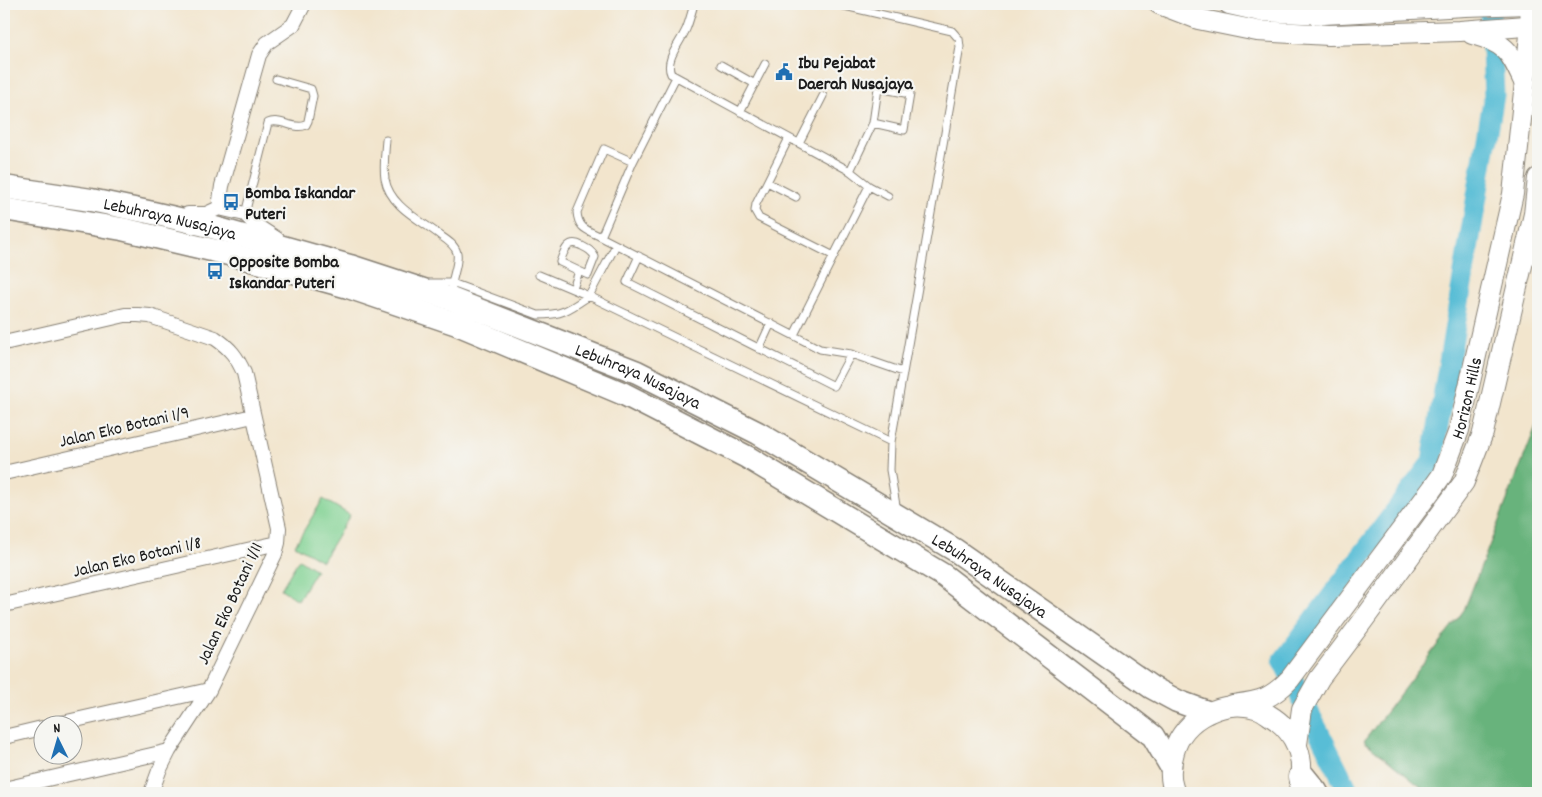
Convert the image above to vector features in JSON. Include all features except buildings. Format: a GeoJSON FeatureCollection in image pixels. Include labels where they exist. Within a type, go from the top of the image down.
{"type":"FeatureCollection","features":[{"type":"Feature","properties":{"kind":"main road"},"geometry":{"type":"LineString","coordinates":[[1159,4],[1198,18],[1257,31],[1329,36],[1460,31],[1534,25]]}},
{"type":"Feature","properties":{"kind":"main road"},"geometry":{"type":"LineString","coordinates":[[1229,4],[1260,11],[1324,14],[1467,5],[1530,4]]}},
{"type":"Feature","properties":{"kind":"main road","name":"Horizon Hills"},"geometry":{"type":"LineString","coordinates":[[1207,712],[1260,701],[1277,692],[1290,680],[1442,474],[1459,430],[1513,194],[1524,82],[1534,25],[1530,4]]}},
{"type":"Feature","properties":{"kind":"main road"},"geometry":{"type":"LineString","coordinates":[[1460,31],[1497,42],[1509,52],[1524,82]]}},
{"type":"Feature","properties":{"kind":"main road","name":"Horizon Hills"},"geometry":{"type":"LineString","coordinates":[[1297,744],[1302,709],[1319,678],[1464,482],[1483,433],[1534,214],[1538,178]]}},
{"type":"Feature","properties":{"kind":"main road","name":"Lebuhraya Nusajaya"},"geometry":{"type":"LineString","coordinates":[[4,187],[91,200],[201,224],[402,282],[451,291],[636,372],[758,433],[955,550],[1151,687],[1177,701],[1207,712]]}},
{"type":"Feature","properties":{"kind":"main road","name":"Lebuhraya Nusajaya"},"geometry":{"type":"LineString","coordinates":[[4,209],[131,231],[233,255],[348,287],[457,324],[624,394],[747,457],[943,575],[1153,736],[1170,766]]}},
{"type":"Feature","properties":{"kind":"main road"},"geometry":{"type":"LineString","coordinates":[[1233,706],[1259,709],[1281,723],[1297,744],[1302,760],[1305,788]]}},
{"type":"Feature","properties":{"kind":"main road"},"geometry":{"type":"LineString","coordinates":[[1175,793],[1172,786],[1170,766],[1176,744],[1189,725],[1207,712]]}},
{"type":"Feature","properties":{"kind":"street"},"geometry":{"type":"LineString","coordinates":[[219,208],[222,186],[259,55],[267,42],[293,25],[304,4]]}},
{"type":"Feature","properties":{"kind":"street"},"geometry":{"type":"LineString","coordinates":[[153,213],[199,214],[211,212],[219,208],[245,214],[264,231],[295,250]]}},
{"type":"Feature","properties":{"kind":"street","name":"Jalan Eko Botani 1/11"},"geometry":{"type":"LineString","coordinates":[[4,343],[125,315],[150,316],[215,338],[225,344],[236,356],[244,373],[279,528],[278,543],[275,554],[208,690],[169,752],[159,771],[151,793]]}},
{"type":"Feature","properties":{"kind":"street","name":"Jalan Eko Botani 1/9"},"geometry":{"type":"LineString","coordinates":[[4,473],[253,416]]}},
{"type":"Feature","properties":{"kind":"street","name":"Jalan Eko Botani 1/8"},"geometry":{"type":"LineString","coordinates":[[4,605],[278,543]]}},
{"type":"Feature","properties":{"kind":"street"},"geometry":{"type":"LineString","coordinates":[[82,719],[208,690]]}},
{"type":"Feature","properties":{"kind":"street"},"geometry":{"type":"LineString","coordinates":[[4,737],[32,730]]}},
{"type":"Feature","properties":{"kind":"street"},"geometry":{"type":"LineString","coordinates":[[4,789],[169,752]]}},
{"type":"Feature","properties":{"kind":"lane"},"geometry":{"type":"LineString","coordinates":[[694,4],[687,28],[670,63],[669,69],[671,74],[850,171],[869,186],[888,196]]}},
{"type":"Feature","properties":{"kind":"lane"},"geometry":{"type":"LineString","coordinates":[[836,4],[952,30],[959,39],[960,47],[891,442],[890,470],[898,516]]}},
{"type":"Feature","properties":{"kind":"lane"},"geometry":{"type":"LineString","coordinates":[[740,112],[765,64]]}},
{"type":"Feature","properties":{"kind":"lane"},"geometry":{"type":"LineString","coordinates":[[721,65],[755,84]]}},
{"type":"Feature","properties":{"kind":"lane"},"geometry":{"type":"LineString","coordinates":[[601,237],[633,162],[676,77]]}},
{"type":"Feature","properties":{"kind":"lane"},"geometry":{"type":"LineString","coordinates":[[245,214],[268,124],[275,121],[299,127],[306,125],[308,121],[313,96],[311,89],[276,78]]}},
{"type":"Feature","properties":{"kind":"lane"},"geometry":{"type":"LineString","coordinates":[[850,171],[873,123],[878,88],[910,94],[904,130],[873,123]]}},
{"type":"Feature","properties":{"kind":"lane"},"geometry":{"type":"LineString","coordinates":[[799,143],[823,96]]}},
{"type":"Feature","properties":{"kind":"lane"},"geometry":{"type":"LineString","coordinates":[[789,138],[756,204],[755,211],[760,218],[834,256]]}},
{"type":"Feature","properties":{"kind":"lane"},"geometry":{"type":"LineString","coordinates":[[386,140],[385,172],[389,193],[400,206],[450,242],[456,252],[456,264],[451,291],[538,315],[552,315],[564,312],[589,296],[616,245]]}},
{"type":"Feature","properties":{"kind":"lane"},"geometry":{"type":"LineString","coordinates":[[633,162],[604,149],[577,212],[578,220],[583,227],[820,349],[851,354],[903,372]]}},
{"type":"Feature","properties":{"kind":"lane"},"geometry":{"type":"LineString","coordinates":[[767,182],[796,198]]}},
{"type":"Feature","properties":{"kind":"lane"},"geometry":{"type":"LineString","coordinates":[[794,334],[869,186]]}},
{"type":"Feature","properties":{"kind":"lane"},"geometry":{"type":"LineString","coordinates":[[577,243],[590,251],[595,257],[588,275],[578,271],[560,262],[569,244],[577,243]]}},
{"type":"Feature","properties":{"kind":"lane"},"geometry":{"type":"LineString","coordinates":[[639,256],[627,282],[834,386],[851,354]]}},
{"type":"Feature","properties":{"kind":"lane"},"geometry":{"type":"LineString","coordinates":[[573,290],[578,271]]}},
{"type":"Feature","properties":{"kind":"lane"},"geometry":{"type":"LineString","coordinates":[[539,275],[589,296],[891,442]]}},
{"type":"Feature","properties":{"kind":"lane"},"geometry":{"type":"LineString","coordinates":[[760,349],[771,323]]}},
{"type":"Feature","properties":{"kind":"green space"},"geometry":{"type":"Polygon","coordinates":[[[1538,421],[1538,793],[1428,793],[1364,741],[1464,610],[1538,421]]]}},
{"type":"Feature","properties":{"kind":"green space"},"geometry":{"type":"Polygon","coordinates":[[[323,499],[350,515],[322,561],[295,545],[323,499]]]}},
{"type":"Feature","properties":{"kind":"green space"},"geometry":{"type":"Polygon","coordinates":[[[299,559],[316,570],[298,600],[281,589],[299,559]]]}},
{"type":"Feature","properties":{"kind":"waterway"},"geometry":{"type":"LineString","coordinates":[[1352,793],[1349,792],[1283,661],[1432,462],[1494,95],[1490,4]]}},
{"type":"Feature","properties":{"kind":"place","name":"Ibu Pejabat Daerah Nusajaya"},"geometry":{"type":"Point","coordinates":[784,72]}},
{"type":"Feature","properties":{"kind":"place","name":"Bomba Iskandar Puteri"},"geometry":{"type":"Point","coordinates":[231,202]}},
{"type":"Feature","properties":{"kind":"place","name":"Opposite Bomba Iskandar Puteri"},"geometry":{"type":"Point","coordinates":[215,271]}}]}
